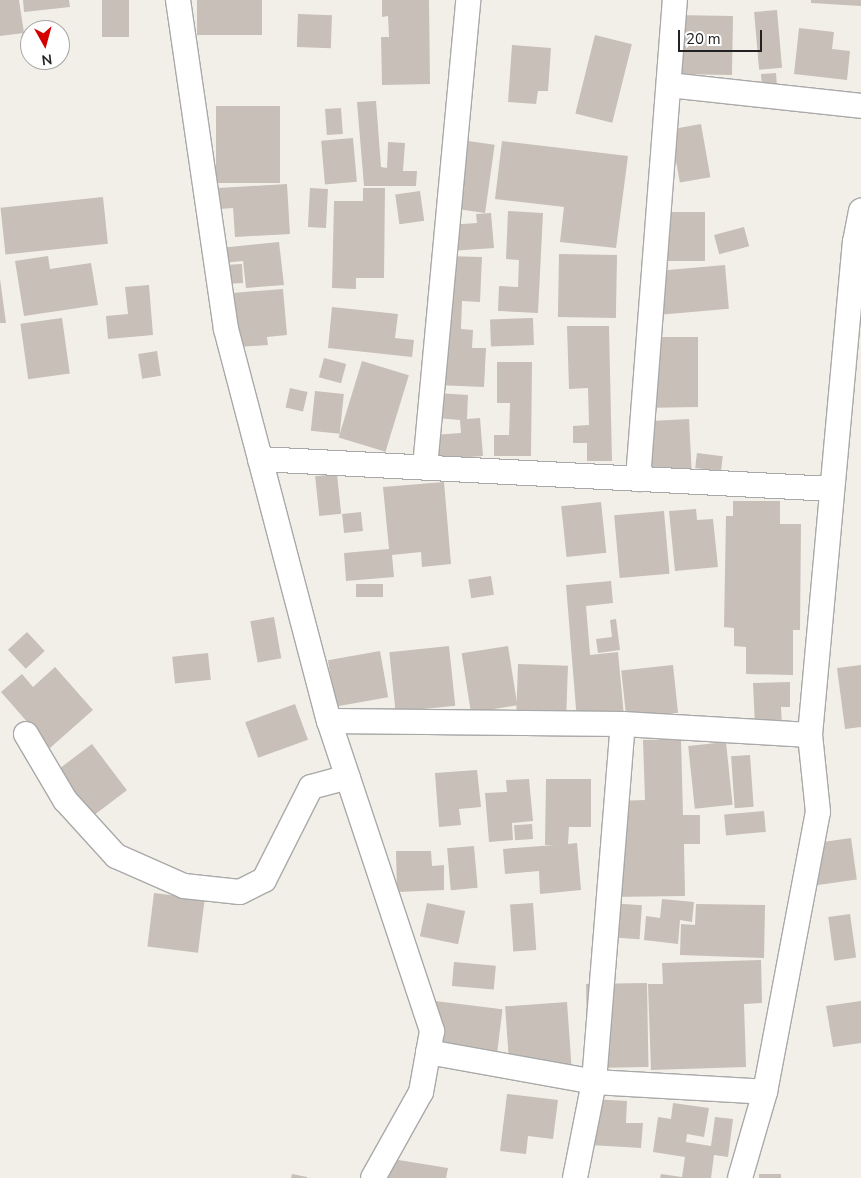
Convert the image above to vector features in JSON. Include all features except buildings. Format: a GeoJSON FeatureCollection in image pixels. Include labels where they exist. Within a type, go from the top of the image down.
{"type":"FeatureCollection","features":[{"type":"Feature","properties":{"kind":"street"},"geometry":{"type":"LineString","coordinates":[[178,0],[226,329],[329,721],[432,1031],[421,1092],[373,1178]]}},
{"type":"Feature","properties":{"kind":"street"},"geometry":{"type":"LineString","coordinates":[[425,467],[468,0]]}},
{"type":"Feature","properties":{"kind":"street"},"geometry":{"type":"LineString","coordinates":[[638,479],[675,0]]}},
{"type":"Feature","properties":{"kind":"street"},"geometry":{"type":"LineString","coordinates":[[669,85],[861,106]]}},
{"type":"Feature","properties":{"kind":"street"},"geometry":{"type":"LineString","coordinates":[[740,1178],[765,1092],[818,812],[810,735],[855,242],[861,211]]}},
{"type":"Feature","properties":{"kind":"street"},"geometry":{"type":"LineString","coordinates":[[260,459],[832,489]]}},
{"type":"Feature","properties":{"kind":"street"},"geometry":{"type":"LineString","coordinates":[[329,721],[623,724],[810,735]]}},
{"type":"Feature","properties":{"kind":"street"},"geometry":{"type":"LineString","coordinates":[[574,1178],[594,1082],[623,724]]}},
{"type":"Feature","properties":{"kind":"street"},"geometry":{"type":"LineString","coordinates":[[26,734],[65,800],[116,856],[184,886],[240,892],[264,880],[311,787],[348,777]]}},
{"type":"Feature","properties":{"kind":"street"},"geometry":{"type":"LineString","coordinates":[[428,1052],[594,1082],[765,1092]]}}]}
